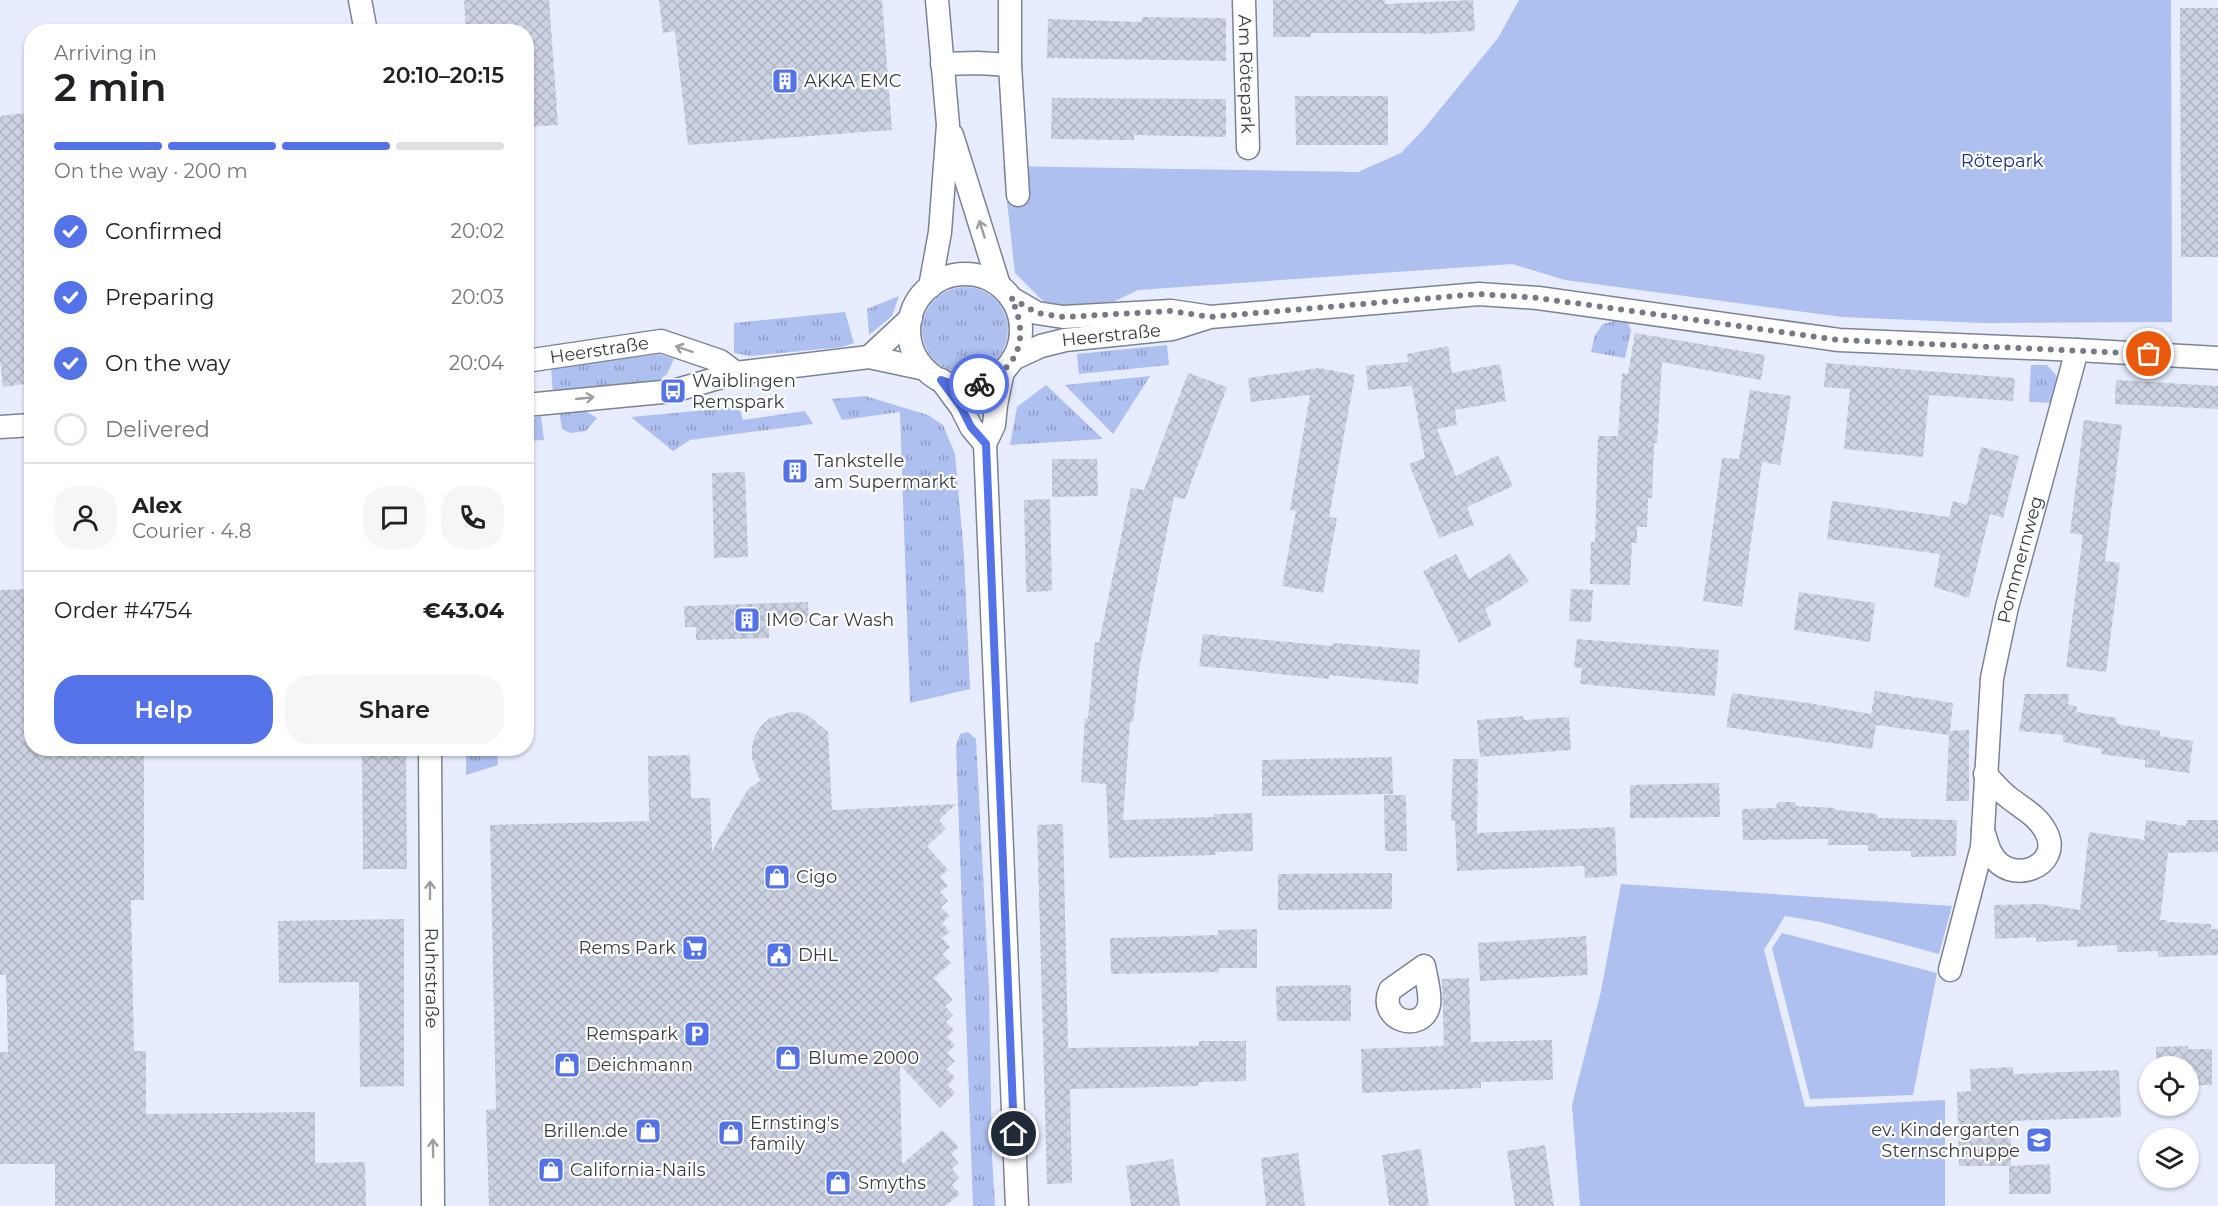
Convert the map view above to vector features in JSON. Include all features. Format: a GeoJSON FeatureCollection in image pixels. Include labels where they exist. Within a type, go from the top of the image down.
{"type":"FeatureCollection","features":[{"type":"Feature","properties":{"kind":"street"},"geometry":{"type":"LineString","coordinates":[[360,0],[364,24]]}},
{"type":"Feature","properties":{"kind":"street"},"geometry":{"type":"LineString","coordinates":[[930,286],[940,232],[948,125],[937,0]]}},
{"type":"Feature","properties":{"kind":"street"},"geometry":{"type":"LineString","coordinates":[[1010,0],[1010,65],[1018,195]]}},
{"type":"Feature","properties":{"kind":"street","name":"Am Rötepark"},"geometry":{"type":"LineString","coordinates":[[1244,0],[1248,148]]}},
{"type":"Feature","properties":{"kind":"street"},"geometry":{"type":"LineString","coordinates":[[942,64],[1010,65]]}},
{"type":"Feature","properties":{"kind":"street"},"geometry":{"type":"LineString","coordinates":[[948,125],[1005,291],[1019,314],[1021,331],[1019,346],[1008,365],[996,405],[994,424],[986,444],[1017,1206]]}},
{"type":"Feature","properties":{"kind":"street"},"geometry":{"type":"LineString","coordinates":[[986,444],[971,427],[961,407],[912,348],[911,318],[918,301],[930,286],[947,277],[961,274],[983,277],[1005,291]]}},
{"type":"Feature","properties":{"kind":"street","name":"Heerstraße"},"geometry":{"type":"LineString","coordinates":[[1005,291],[1037,313],[1064,317],[1171,311],[1210,317]]}},
{"type":"Feature","properties":{"kind":"street","name":"Heerstraße"},"geometry":{"type":"LineString","coordinates":[[1008,365],[1041,346],[1065,340],[1172,329],[1210,317],[1479,294],[1538,298],[1839,340],[2218,358]]}},
{"type":"Feature","properties":{"kind":"street"},"geometry":{"type":"LineString","coordinates":[[869,357],[911,318]]}},
{"type":"Feature","properties":{"kind":"street","name":"Heerstraße"},"geometry":{"type":"LineString","coordinates":[[534,360],[661,341],[720,361],[736,373]]}},
{"type":"Feature","properties":{"kind":"street","name":"Pommernweg"},"geometry":{"type":"LineString","coordinates":[[1950,970],[1982,847],[1992,678],[2007,607],[2077,350]]}},
{"type":"Feature","properties":{"kind":"street"},"geometry":{"type":"LineString","coordinates":[[534,404],[673,391],[736,373],[869,357],[933,375],[958,386],[977,385],[991,380],[1008,365]]}},
{"type":"Feature","properties":{"kind":"street"},"geometry":{"type":"LineString","coordinates":[[0,427],[24,426]]}},
{"type":"Feature","properties":{"kind":"street","name":"Ruhrstraße"},"geometry":{"type":"LineString","coordinates":[[429,756],[433,1206]]}},
{"type":"Feature","properties":{"kind":"street","name":"Pommernweg"},"geometry":{"type":"LineString","coordinates":[[1983,829],[1991,853],[2007,870],[2020,872],[2032,870],[2044,861],[2049,848],[2048,835],[2039,821],[2006,796],[1985,774]]}},
{"type":"Feature","properties":{"kind":"green space","name":"Rötepark"},"geometry":{"type":"Polygon","coordinates":[[[1519,0],[2171,0],[2172,322],[1983,323],[1842,317],[1565,280],[1512,264],[1138,290],[1113,302],[1058,306],[1046,304],[1015,273],[1003,166],[1358,172],[1401,153],[1423,130],[1498,38],[1519,0]]]}},
{"type":"Feature","properties":{"kind":"green space"},"geometry":{"type":"Polygon","coordinates":[[[957,287],[973,287],[996,299],[1005,313],[1008,330],[1005,347],[996,361],[973,373],[957,373],[941,366],[929,354],[922,338],[922,322],[929,306],[941,294],[957,287]]]}},
{"type":"Feature","properties":{"kind":"green space"},"geometry":{"type":"Polygon","coordinates":[[[899,296],[892,316],[869,335],[867,309],[899,296]]]}},
{"type":"Feature","properties":{"kind":"green space"},"geometry":{"type":"Polygon","coordinates":[[[845,312],[854,343],[842,347],[750,356],[734,353],[734,323],[845,312]]]}},
{"type":"Feature","properties":{"kind":"green space"},"geometry":{"type":"Polygon","coordinates":[[[1615,321],[1628,323],[1631,331],[1625,358],[1591,352],[1595,335],[1603,324],[1615,321]]]}},
{"type":"Feature","properties":{"kind":"green space"},"geometry":{"type":"Polygon","coordinates":[[[1167,345],[1169,365],[1079,374],[1077,354],[1167,345]]]}},
{"type":"Feature","properties":{"kind":"green space"},"geometry":{"type":"Polygon","coordinates":[[[659,354],[674,359],[667,374],[651,387],[553,393],[551,367],[659,354]]]}},
{"type":"Feature","properties":{"kind":"green space"},"geometry":{"type":"Polygon","coordinates":[[[2031,365],[2047,365],[2061,381],[2056,403],[2029,402],[2031,365]]]}},
{"type":"Feature","properties":{"kind":"green space"},"geometry":{"type":"Polygon","coordinates":[[[1150,376],[1113,434],[1065,385],[1150,376]]]}},
{"type":"Feature","properties":{"kind":"green space"},"geometry":{"type":"Polygon","coordinates":[[[1046,385],[1103,439],[1010,445],[1017,407],[1046,385]]]}},
{"type":"Feature","properties":{"kind":"green space"},"geometry":{"type":"Polygon","coordinates":[[[865,396],[928,415],[943,425],[955,454],[964,555],[970,689],[910,703],[900,412],[842,420],[832,399],[865,396]]]}},
{"type":"Feature","properties":{"kind":"green space"},"geometry":{"type":"Polygon","coordinates":[[[739,407],[743,420],[805,411],[813,424],[690,440],[673,451],[631,417],[739,407]]]}},
{"type":"Feature","properties":{"kind":"green space"},"geometry":{"type":"Polygon","coordinates":[[[582,409],[597,418],[586,431],[570,433],[562,429],[559,410],[582,409]]]}},
{"type":"Feature","properties":{"kind":"green space"},"geometry":{"type":"Polygon","coordinates":[[[541,416],[544,440],[534,441],[534,418],[541,416]]]}},
{"type":"Feature","properties":{"kind":"green space"},"geometry":{"type":"Polygon","coordinates":[[[968,732],[976,739],[989,989],[995,1206],[973,1206],[956,746],[960,734],[968,732]]]}},
{"type":"Feature","properties":{"kind":"green space"},"geometry":{"type":"Polygon","coordinates":[[[466,756],[497,756],[498,765],[466,775],[466,756]]]}},
{"type":"Feature","properties":{"kind":"green space"},"geometry":{"type":"Polygon","coordinates":[[[1621,884],[1952,906],[1939,954],[1821,922],[1785,916],[1764,950],[1805,1107],[1945,1100],[1945,1206],[1580,1206],[1572,1105],[1601,991],[1621,884]]]}},
{"type":"Feature","properties":{"kind":"green space"},"geometry":{"type":"Polygon","coordinates":[[[1782,933],[1937,973],[1913,1095],[1810,1099],[1772,948],[1782,933]]]}},
{"type":"Feature","properties":{"kind":"building"},"geometry":{"type":"Polygon","coordinates":[[[464,0],[549,0],[558,125],[534,126],[534,24],[466,24],[464,0]]]}},
{"type":"Feature","properties":{"kind":"building","name":"AKKA EMC"},"geometry":{"type":"Polygon","coordinates":[[[659,0],[882,0],[892,130],[688,145],[675,31],[663,33],[659,0]]]}},
{"type":"Feature","properties":{"kind":"building"},"geometry":{"type":"Polygon","coordinates":[[[1273,0],[1385,0],[1385,4],[1473,0],[1475,31],[1422,34],[1311,33],[1311,37],[1273,37],[1273,0]]]}},
{"type":"Feature","properties":{"kind":"building"},"geometry":{"type":"Polygon","coordinates":[[[2180,8],[2218,8],[2218,257],[2181,257],[2180,8]]]}},
{"type":"Feature","properties":{"kind":"building"},"geometry":{"type":"Polygon","coordinates":[[[1142,17],[1226,18],[1226,61],[1047,58],[1048,19],[1142,22],[1142,17]]]}},
{"type":"Feature","properties":{"kind":"building"},"geometry":{"type":"Polygon","coordinates":[[[1295,96],[1388,96],[1388,145],[1296,145],[1295,96]]]}},
{"type":"Feature","properties":{"kind":"building"},"geometry":{"type":"Polygon","coordinates":[[[1052,98],[1226,99],[1226,137],[1134,135],[1134,140],[1051,139],[1052,98]]]}},
{"type":"Feature","properties":{"kind":"building"},"geometry":{"type":"Polygon","coordinates":[[[24,113],[24,384],[3,387],[0,360],[0,116],[24,113]]]}},
{"type":"Feature","properties":{"kind":"building"},"geometry":{"type":"Polygon","coordinates":[[[1635,333],[1765,355],[1761,380],[1662,362],[1657,443],[1654,443],[1652,498],[1648,498],[1647,527],[1637,527],[1637,543],[1632,543],[1630,585],[1590,584],[1591,542],[1595,542],[1598,436],[1618,436],[1622,373],[1628,374],[1635,333]]]}},
{"type":"Feature","properties":{"kind":"building"},"geometry":{"type":"Polygon","coordinates":[[[1448,346],[1452,373],[1500,364],[1506,401],[1455,410],[1457,425],[1437,429],[1456,476],[1498,455],[1513,486],[1467,507],[1474,525],[1439,538],[1409,464],[1425,458],[1412,386],[1368,390],[1366,366],[1408,362],[1407,354],[1448,346]]]}},
{"type":"Feature","properties":{"kind":"building"},"geometry":{"type":"Polygon","coordinates":[[[1826,363],[2015,378],[2013,401],[1929,395],[1923,457],[1844,449],[1850,389],[1824,387],[1826,363]]]}},
{"type":"Feature","properties":{"kind":"building"},"geometry":{"type":"Polygon","coordinates":[[[1319,368],[1355,375],[1329,517],[1337,518],[1323,593],[1282,586],[1296,511],[1290,510],[1310,395],[1251,402],[1248,378],[1319,368]]]}},
{"type":"Feature","properties":{"kind":"building"},"geometry":{"type":"Polygon","coordinates":[[[1188,373],[1227,387],[1185,499],[1174,497],[1139,669],[1133,722],[1130,722],[1123,820],[1214,817],[1214,814],[1252,813],[1253,851],[1215,852],[1216,855],[1109,858],[1106,784],[1081,782],[1085,718],[1088,719],[1095,642],[1099,643],[1131,488],[1144,490],[1188,373]]]}},
{"type":"Feature","properties":{"kind":"building"},"geometry":{"type":"Polygon","coordinates":[[[2116,380],[2218,386],[2218,409],[2115,404],[2116,380]]]}},
{"type":"Feature","properties":{"kind":"building"},"geometry":{"type":"Polygon","coordinates":[[[1750,390],[1791,396],[1780,465],[1762,462],[1742,607],[1703,601],[1722,458],[1739,459],[1750,390]]]}},
{"type":"Feature","properties":{"kind":"building"},"geometry":{"type":"Polygon","coordinates":[[[2084,420],[2122,425],[2105,561],[2120,563],[2106,672],[2066,667],[2083,535],[2070,533],[2084,420]]]}},
{"type":"Feature","properties":{"kind":"building"},"geometry":{"type":"Polygon","coordinates":[[[1981,447],[2019,456],[2003,518],[1990,514],[1969,598],[1934,587],[1940,554],[1827,539],[1832,501],[1949,517],[1953,501],[1967,505],[1981,447]]]}},
{"type":"Feature","properties":{"kind":"building"},"geometry":{"type":"Polygon","coordinates":[[[1052,459],[1097,459],[1098,496],[1052,497],[1052,459]]]}},
{"type":"Feature","properties":{"kind":"building"},"geometry":{"type":"Polygon","coordinates":[[[745,472],[748,557],[714,558],[712,473],[745,472]]]}},
{"type":"Feature","properties":{"kind":"building"},"geometry":{"type":"Polygon","coordinates":[[[1050,499],[1052,591],[1026,592],[1024,500],[1050,499]]]}},
{"type":"Feature","properties":{"kind":"building"},"geometry":{"type":"Polygon","coordinates":[[[1456,554],[1469,579],[1510,554],[1529,582],[1485,609],[1492,625],[1459,643],[1423,571],[1456,554]]]}},
{"type":"Feature","properties":{"kind":"building"},"geometry":{"type":"Polygon","coordinates":[[[24,589],[24,756],[144,756],[144,900],[131,900],[134,1051],[146,1051],[146,1114],[315,1112],[315,1163],[365,1162],[366,1206],[55,1206],[55,1164],[0,1164],[0,1052],[8,1052],[6,975],[0,975],[0,590],[24,589]]]}},
{"type":"Feature","properties":{"kind":"building"},"geometry":{"type":"Polygon","coordinates":[[[1571,589],[1593,590],[1591,622],[1569,621],[1571,589]]]}},
{"type":"Feature","properties":{"kind":"building"},"geometry":{"type":"Polygon","coordinates":[[[1799,592],[1875,603],[1870,642],[1794,630],[1799,592]]]}},
{"type":"Feature","properties":{"kind":"building","name":"IMO Car Wash"},"geometry":{"type":"Polygon","coordinates":[[[808,602],[809,623],[769,624],[769,638],[696,640],[696,627],[685,627],[684,606],[808,602]]]}},
{"type":"Feature","properties":{"kind":"building"},"geometry":{"type":"Polygon","coordinates":[[[1203,634],[1332,646],[1333,643],[1420,650],[1418,684],[1329,675],[1329,679],[1199,666],[1203,634]]]}},
{"type":"Feature","properties":{"kind":"building"},"geometry":{"type":"Polygon","coordinates":[[[1577,639],[1719,650],[1715,696],[1580,684],[1582,668],[1574,667],[1577,639]]]}},
{"type":"Feature","properties":{"kind":"building"},"geometry":{"type":"Polygon","coordinates":[[[1875,691],[1953,703],[1950,731],[1969,730],[1969,801],[1946,801],[1949,735],[1876,725],[1872,749],[1726,727],[1732,693],[1871,714],[1875,691]]]}},
{"type":"Feature","properties":{"kind":"building"},"geometry":{"type":"Polygon","coordinates":[[[2025,694],[2069,694],[2068,704],[2077,707],[2076,712],[2116,718],[2117,724],[2160,731],[2160,736],[2193,741],[2189,773],[2145,767],[2145,760],[2101,754],[2102,749],[2063,742],[2063,735],[2019,731],[2025,694]]]}},
{"type":"Feature","properties":{"kind":"building","name":"Remspark"},"geometry":{"type":"Polygon","coordinates":[[[791,712],[803,713],[828,732],[832,810],[956,804],[939,820],[946,829],[927,846],[948,870],[940,877],[948,886],[940,892],[948,901],[941,907],[950,916],[942,923],[950,932],[942,938],[950,947],[942,954],[951,963],[934,978],[953,1000],[945,1006],[953,1015],[946,1022],[954,1030],[947,1037],[955,1045],[947,1053],[955,1061],[946,1069],[955,1077],[948,1085],[955,1093],[940,1108],[900,1065],[902,1164],[942,1130],[959,1147],[951,1154],[959,1163],[952,1169],[959,1177],[952,1185],[960,1194],[945,1206],[489,1206],[486,1110],[496,1109],[490,825],[649,821],[648,756],[690,755],[691,798],[710,798],[712,851],[748,789],[760,781],[752,758],[755,735],[770,718],[791,712]]]}},
{"type":"Feature","properties":{"kind":"building"},"geometry":{"type":"Polygon","coordinates":[[[1523,716],[1524,720],[1569,717],[1571,750],[1480,757],[1477,720],[1523,716]]]}},
{"type":"Feature","properties":{"kind":"building"},"geometry":{"type":"Polygon","coordinates":[[[362,756],[406,756],[407,869],[363,869],[362,756]]]}},
{"type":"Feature","properties":{"kind":"building"},"geometry":{"type":"Polygon","coordinates":[[[1392,757],[1393,794],[1262,796],[1262,760],[1392,757]]]}},
{"type":"Feature","properties":{"kind":"building"},"geometry":{"type":"Polygon","coordinates":[[[1453,759],[1478,759],[1477,833],[1615,827],[1617,876],[1585,878],[1584,866],[1457,871],[1455,821],[1451,821],[1453,759]]]}},
{"type":"Feature","properties":{"kind":"building"},"geometry":{"type":"Polygon","coordinates":[[[1719,783],[1720,817],[1630,818],[1630,785],[1719,783]]]}},
{"type":"Feature","properties":{"kind":"building"},"geometry":{"type":"Polygon","coordinates":[[[1384,795],[1406,795],[1407,851],[1385,851],[1384,795]]]}},
{"type":"Feature","properties":{"kind":"building"},"geometry":{"type":"Polygon","coordinates":[[[1778,802],[1795,802],[1796,806],[1835,808],[1836,810],[1877,814],[1879,818],[1957,820],[1956,856],[1911,857],[1911,851],[1868,851],[1868,845],[1828,845],[1828,839],[1743,840],[1742,809],[1775,808],[1778,802]]]}},
{"type":"Feature","properties":{"kind":"building"},"geometry":{"type":"Polygon","coordinates":[[[2146,820],[2186,826],[2187,820],[2218,820],[2218,852],[2168,853],[2160,920],[2211,924],[2211,929],[2218,929],[2218,955],[2158,957],[2158,951],[2117,952],[2117,945],[2077,947],[2077,940],[2036,942],[2036,937],[1995,939],[1994,905],[2041,904],[2080,910],[2089,832],[2144,840],[2146,820]]]}},
{"type":"Feature","properties":{"kind":"building"},"geometry":{"type":"Polygon","coordinates":[[[1063,824],[1068,1048],[1199,1046],[1199,1041],[1246,1041],[1246,1081],[1199,1082],[1199,1086],[1070,1089],[1072,1183],[1047,1184],[1037,825],[1063,824]]]}},
{"type":"Feature","properties":{"kind":"building"},"geometry":{"type":"Polygon","coordinates":[[[1392,873],[1392,909],[1278,910],[1278,874],[1392,873]]]}},
{"type":"Feature","properties":{"kind":"building"},"geometry":{"type":"Polygon","coordinates":[[[404,919],[404,1086],[360,1087],[359,982],[279,983],[278,921],[404,919]]]}},
{"type":"Feature","properties":{"kind":"building"},"geometry":{"type":"Polygon","coordinates":[[[1257,929],[1257,968],[1219,968],[1219,972],[1111,974],[1110,938],[1218,935],[1218,930],[1257,929]]]}},
{"type":"Feature","properties":{"kind":"building"},"geometry":{"type":"Polygon","coordinates":[[[1586,936],[1588,975],[1480,981],[1478,943],[1586,936]]]}},
{"type":"Feature","properties":{"kind":"building"},"geometry":{"type":"Polygon","coordinates":[[[1469,978],[1471,1042],[1552,1040],[1553,1080],[1481,1082],[1481,1088],[1362,1093],[1361,1049],[1444,1046],[1442,979],[1469,978]]]}},
{"type":"Feature","properties":{"kind":"building"},"geometry":{"type":"Polygon","coordinates":[[[1351,985],[1351,1021],[1277,1021],[1276,986],[1351,985]]]}},
{"type":"Feature","properties":{"kind":"building"},"geometry":{"type":"Polygon","coordinates":[[[2188,1046],[2188,1056],[2156,1056],[2156,1047],[2188,1046]]]}},
{"type":"Feature","properties":{"kind":"building"},"geometry":{"type":"Polygon","coordinates":[[[2188,1049],[2212,1049],[2212,1085],[2199,1085],[2199,1056],[2188,1056],[2188,1049]]]}},
{"type":"Feature","properties":{"kind":"building"},"geometry":{"type":"Polygon","coordinates":[[[2013,1067],[2013,1074],[2119,1070],[2121,1117],[2011,1121],[2011,1166],[2050,1164],[2051,1194],[2009,1194],[2009,1166],[1959,1166],[1957,1092],[1971,1091],[1970,1069],[2013,1067]]]}},
{"type":"Feature","properties":{"kind":"building"},"geometry":{"type":"Polygon","coordinates":[[[1545,1145],[1554,1206],[1515,1206],[1507,1151],[1545,1145]]]}},
{"type":"Feature","properties":{"kind":"building"},"geometry":{"type":"Polygon","coordinates":[[[1421,1149],[1429,1206],[1389,1206],[1382,1155],[1421,1149]]]}},
{"type":"Feature","properties":{"kind":"building"},"geometry":{"type":"Polygon","coordinates":[[[1298,1153],[1305,1206],[1266,1206],[1261,1158],[1298,1153]]]}},
{"type":"Feature","properties":{"kind":"building"},"geometry":{"type":"Polygon","coordinates":[[[1173,1159],[1180,1206],[1131,1206],[1126,1166],[1173,1159]]]}},
{"type":"Feature","properties":{"kind":"way so far"},"geometry":{"type":"LineString","coordinates":[[979,384],[991,380],[1004,371],[1019,346],[1021,331],[1019,314],[1011,298],[1037,313],[1064,317],[1171,311],[1210,317],[1479,294],[1538,298],[1839,340],[2149,354]]}},
{"type":"Feature","properties":{"kind":"place","name":"AKKA EMC"},"geometry":{"type":"Point","coordinates":[785,81]}},
{"type":"Feature","properties":{"kind":"place","name":"Waiblingen Remspark"},"geometry":{"type":"Point","coordinates":[673,391]}},
{"type":"Feature","properties":{"kind":"place","name":"Tankstelle am Supermarkt"},"geometry":{"type":"Point","coordinates":[795,471]}},
{"type":"Feature","properties":{"kind":"place","name":"IMO Car Wash"},"geometry":{"type":"Point","coordinates":[747,620]}},
{"type":"Feature","properties":{"kind":"place","name":"Cigo"},"geometry":{"type":"Point","coordinates":[777,877]}},
{"type":"Feature","properties":{"kind":"place","name":"Rems Park"},"geometry":{"type":"Point","coordinates":[695,948]}},
{"type":"Feature","properties":{"kind":"place","name":"DHL"},"geometry":{"type":"Point","coordinates":[779,955]}},
{"type":"Feature","properties":{"kind":"place","name":"Remspark"},"geometry":{"type":"Point","coordinates":[697,1034]}},
{"type":"Feature","properties":{"kind":"place","name":"Blume 2000"},"geometry":{"type":"Point","coordinates":[788,1058]}},
{"type":"Feature","properties":{"kind":"place","name":"Deichmann"},"geometry":{"type":"Point","coordinates":[567,1065]}},
{"type":"Feature","properties":{"kind":"place","name":"Brillen.de"},"geometry":{"type":"Point","coordinates":[648,1131]}},
{"type":"Feature","properties":{"kind":"place","name":"Ernsting's family"},"geometry":{"type":"Point","coordinates":[731,1133]}},
{"type":"Feature","properties":{"kind":"place","name":"ev. Kindergarten Sternschnuppe"},"geometry":{"type":"Point","coordinates":[2039,1140]}},
{"type":"Feature","properties":{"kind":"place","name":"California-Nails"},"geometry":{"type":"Point","coordinates":[551,1170]}},
{"type":"Feature","properties":{"kind":"place","name":"Smyths"},"geometry":{"type":"Point","coordinates":[838,1183]}},
{"type":"Feature","properties":{"kind":"route"},"geometry":{"type":"LineString","coordinates":[[979,384],[958,386],[941,380],[961,407],[971,427],[986,444],[1014,1134]]}}]}
